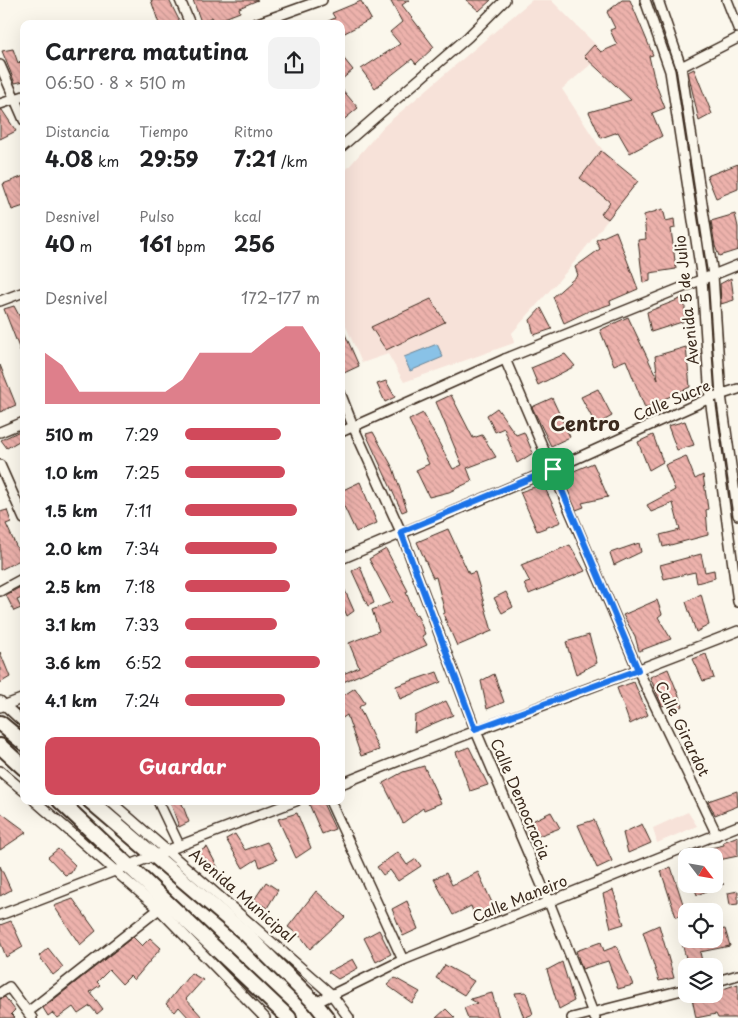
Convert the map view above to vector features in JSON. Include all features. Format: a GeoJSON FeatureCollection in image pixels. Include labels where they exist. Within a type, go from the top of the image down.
{"type":"FeatureCollection","features":[{"type":"Feature","properties":{"kind":"highway"},"geometry":{"type":"LineString","coordinates":[[0,722],[20,740]]}},
{"type":"Feature","properties":{"kind":"highway"},"geometry":{"type":"LineString","coordinates":[[0,746],[20,764]]}},
{"type":"Feature","properties":{"kind":"highway"},"geometry":{"type":"LineString","coordinates":[[64,805],[287,1016]]}},
{"type":"Feature","properties":{"kind":"highway","name":"Avenida Municipal"},"geometry":{"type":"LineString","coordinates":[[95,805],[158,853],[247,935],[315,1002],[327,1018]]}},
{"type":"Feature","properties":{"kind":"street"},"geometry":{"type":"LineString","coordinates":[[180,0],[188,20]]}},
{"type":"Feature","properties":{"kind":"street"},"geometry":{"type":"LineString","coordinates":[[266,20],[322,0]]}},
{"type":"Feature","properties":{"kind":"street"},"geometry":{"type":"LineString","coordinates":[[345,145],[468,37],[505,0]]}},
{"type":"Feature","properties":{"kind":"street","name":"Avenida 5 de Julio"},"geometry":{"type":"LineString","coordinates":[[645,0],[670,71],[702,279],[710,398],[738,602]]}},
{"type":"Feature","properties":{"kind":"street","name":"Avenida 5 de Julio"},"geometry":{"type":"LineString","coordinates":[[658,0],[681,67],[713,275],[721,395],[738,515]]}},
{"type":"Feature","properties":{"kind":"street"},"geometry":{"type":"LineString","coordinates":[[727,0],[738,28]]}},
{"type":"Feature","properties":{"kind":"street"},"geometry":{"type":"LineString","coordinates":[[681,67],[738,38]]}},
{"type":"Feature","properties":{"kind":"street"},"geometry":{"type":"LineString","coordinates":[[0,65],[19,98],[0,104]]}},
{"type":"Feature","properties":{"kind":"street"},"geometry":{"type":"LineString","coordinates":[[345,430],[506,359],[738,265]]}},
{"type":"Feature","properties":{"kind":"street"},"geometry":{"type":"LineString","coordinates":[[0,301],[20,294]]}},
{"type":"Feature","properties":{"kind":"street","name":"Calle Girardot"},"geometry":{"type":"LineString","coordinates":[[506,359],[638,670],[717,835]]}},
{"type":"Feature","properties":{"kind":"street","name":"Calle Sucre"},"geometry":{"type":"LineString","coordinates":[[345,557],[553,469],[710,398],[737,392]]}},
{"type":"Feature","properties":{"kind":"street","name":"Calle Democracia"},"geometry":{"type":"LineString","coordinates":[[345,407],[401,532],[475,729],[549,902],[593,1015]]}},
{"type":"Feature","properties":{"kind":"street"},"geometry":{"type":"LineString","coordinates":[[0,432],[20,424]]}},
{"type":"Feature","properties":{"kind":"street"},"geometry":{"type":"LineString","coordinates":[[0,465],[20,510]]}},
{"type":"Feature","properties":{"kind":"street"},"geometry":{"type":"LineString","coordinates":[[0,591],[20,580]]}},
{"type":"Feature","properties":{"kind":"street"},"geometry":{"type":"LineString","coordinates":[[345,782],[475,729],[638,670],[738,630]]}},
{"type":"Feature","properties":{"kind":"street"},"geometry":{"type":"LineString","coordinates":[[2,705],[20,699]]}},
{"type":"Feature","properties":{"kind":"street"},"geometry":{"type":"LineString","coordinates":[[2,705],[20,719]]}},
{"type":"Feature","properties":{"kind":"street"},"geometry":{"type":"LineString","coordinates":[[0,770],[20,788]]}},
{"type":"Feature","properties":{"kind":"street"},"geometry":{"type":"LineString","coordinates":[[41,805],[159,909],[265,1018]]}},
{"type":"Feature","properties":{"kind":"street","name":"Avenida Municipal"},"geometry":{"type":"LineString","coordinates":[[114,805],[158,853],[332,995],[349,1018]]}},
{"type":"Feature","properties":{"kind":"street"},"geometry":{"type":"LineString","coordinates":[[160,805],[179,845]]}},
{"type":"Feature","properties":{"kind":"street"},"geometry":{"type":"LineString","coordinates":[[0,915],[130,867],[158,853],[285,805]]}},
{"type":"Feature","properties":{"kind":"street"},"geometry":{"type":"LineString","coordinates":[[332,805],[403,960]]}},
{"type":"Feature","properties":{"kind":"street","name":"Calle Maneiro"},"geometry":{"type":"LineString","coordinates":[[315,1002],[403,960],[738,826]]}},
{"type":"Feature","properties":{"kind":"street"},"geometry":{"type":"LineString","coordinates":[[0,992],[9,987],[30,1015],[159,909]]}},
{"type":"Feature","properties":{"kind":"street"},"geometry":{"type":"LineString","coordinates":[[723,979],[738,975]]}},
{"type":"Feature","properties":{"kind":"street"},"geometry":{"type":"LineString","coordinates":[[572,1018],[593,1015],[678,991]]}},
{"type":"Feature","properties":{"kind":"street"},"geometry":{"type":"LineString","coordinates":[[271,1018],[287,1016]]}},
{"type":"Feature","properties":{"kind":"shaded area"},"geometry":{"type":"Polygon","coordinates":[[[532,0],[551,0],[604,53],[562,89],[597,143],[626,178],[638,182],[567,271],[512,333],[514,343],[404,382],[388,354],[362,363],[345,324],[345,171],[384,126],[532,0]]]}},
{"type":"Feature","properties":{"kind":"shaded area"},"geometry":{"type":"Polygon","coordinates":[[[688,812],[697,826],[657,843],[653,828],[688,812]]]}},
{"type":"Feature","properties":{"kind":"water"},"geometry":{"type":"Polygon","coordinates":[[[437,344],[443,357],[410,371],[404,357],[437,344]]]}},
{"type":"Feature","properties":{"kind":"building"},"geometry":{"type":"Polygon","coordinates":[[[151,0],[169,0],[179,20],[158,20],[151,0]]]}},
{"type":"Feature","properties":{"kind":"building"},"geometry":{"type":"Polygon","coordinates":[[[193,0],[258,0],[239,8],[240,12],[219,20],[213,20],[212,17],[200,20],[193,0]]]}},
{"type":"Feature","properties":{"kind":"building"},"geometry":{"type":"Polygon","coordinates":[[[390,0],[409,0],[402,5],[434,47],[416,64],[412,59],[375,88],[361,69],[400,44],[390,32],[402,22],[390,0]]]}},
{"type":"Feature","properties":{"kind":"building"},"geometry":{"type":"Polygon","coordinates":[[[466,0],[491,0],[479,11],[466,0]]]}},
{"type":"Feature","properties":{"kind":"building"},"geometry":{"type":"Polygon","coordinates":[[[622,0],[630,0],[653,55],[649,56],[655,82],[665,108],[652,113],[662,136],[630,153],[618,132],[601,138],[589,112],[631,100],[584,56],[594,45],[601,52],[617,45],[610,30],[615,28],[607,12],[622,0]]]}},
{"type":"Feature","properties":{"kind":"building"},"geometry":{"type":"Polygon","coordinates":[[[361,1],[371,19],[345,33],[345,20],[331,20],[335,18],[332,13],[361,1]]]}},
{"type":"Feature","properties":{"kind":"building"},"geometry":{"type":"Polygon","coordinates":[[[13,49],[18,63],[20,62],[20,82],[15,83],[2,51],[13,49]]]}},
{"type":"Feature","properties":{"kind":"building"},"geometry":{"type":"Polygon","coordinates":[[[345,60],[353,70],[345,77],[345,60]]]}},
{"type":"Feature","properties":{"kind":"building"},"geometry":{"type":"Polygon","coordinates":[[[694,69],[712,114],[699,121],[688,72],[694,69]]]}},
{"type":"Feature","properties":{"kind":"building"},"geometry":{"type":"Polygon","coordinates":[[[345,93],[358,108],[345,119],[345,93]]]}},
{"type":"Feature","properties":{"kind":"building"},"geometry":{"type":"Polygon","coordinates":[[[0,110],[2,110],[16,131],[0,139],[0,110]]]}},
{"type":"Feature","properties":{"kind":"building"},"geometry":{"type":"Polygon","coordinates":[[[601,151],[638,181],[608,219],[601,214],[610,202],[580,178],[601,151]]]}},
{"type":"Feature","properties":{"kind":"building"},"geometry":{"type":"Polygon","coordinates":[[[738,164],[738,189],[716,198],[707,176],[738,164]]]}},
{"type":"Feature","properties":{"kind":"building"},"geometry":{"type":"Polygon","coordinates":[[[20,178],[20,207],[12,210],[3,184],[20,178]]]}},
{"type":"Feature","properties":{"kind":"building"},"geometry":{"type":"Polygon","coordinates":[[[663,209],[666,221],[674,219],[675,228],[671,229],[676,269],[650,273],[650,281],[643,283],[638,240],[646,239],[644,215],[663,209]]]}},
{"type":"Feature","properties":{"kind":"building"},"geometry":{"type":"Polygon","coordinates":[[[735,214],[738,227],[738,250],[719,256],[715,246],[711,221],[735,214]]]}},
{"type":"Feature","properties":{"kind":"building"},"geometry":{"type":"Polygon","coordinates":[[[616,231],[638,289],[610,301],[611,304],[591,310],[564,323],[553,297],[578,275],[575,267],[600,249],[596,240],[616,231]]]}},
{"type":"Feature","properties":{"kind":"building"},"geometry":{"type":"Polygon","coordinates":[[[731,278],[734,300],[721,304],[720,284],[731,278]]]}},
{"type":"Feature","properties":{"kind":"building"},"geometry":{"type":"Polygon","coordinates":[[[685,297],[685,321],[651,332],[647,312],[685,297]]]}},
{"type":"Feature","properties":{"kind":"building"},"geometry":{"type":"Polygon","coordinates":[[[431,299],[445,322],[386,350],[371,327],[431,299]]]}},
{"type":"Feature","properties":{"kind":"building"},"geometry":{"type":"Polygon","coordinates":[[[14,306],[20,317],[20,350],[4,309],[14,306]]]}},
{"type":"Feature","properties":{"kind":"building"},"geometry":{"type":"Polygon","coordinates":[[[541,308],[552,329],[534,335],[530,320],[541,308]]]}},
{"type":"Feature","properties":{"kind":"building"},"geometry":{"type":"Polygon","coordinates":[[[628,317],[658,380],[655,356],[686,347],[690,387],[645,408],[626,360],[614,365],[600,330],[628,317]]]}},
{"type":"Feature","properties":{"kind":"building"},"geometry":{"type":"Polygon","coordinates":[[[345,334],[359,366],[345,373],[345,334]]]}},
{"type":"Feature","properties":{"kind":"building"},"geometry":{"type":"Polygon","coordinates":[[[565,354],[575,366],[538,385],[531,368],[565,354]]]}},
{"type":"Feature","properties":{"kind":"building"},"geometry":{"type":"Polygon","coordinates":[[[0,365],[16,405],[0,412],[0,365]]]}},
{"type":"Feature","properties":{"kind":"building"},"geometry":{"type":"Polygon","coordinates":[[[386,381],[395,397],[385,402],[377,384],[386,381]]]}},
{"type":"Feature","properties":{"kind":"building"},"geometry":{"type":"Polygon","coordinates":[[[598,389],[612,416],[596,425],[581,397],[598,389]]]}},
{"type":"Feature","properties":{"kind":"building"},"geometry":{"type":"Polygon","coordinates":[[[451,395],[473,438],[482,435],[496,457],[467,468],[472,481],[449,492],[429,497],[416,470],[429,464],[409,420],[423,413],[453,469],[462,465],[436,402],[451,395]]]}},
{"type":"Feature","properties":{"kind":"building"},"geometry":{"type":"Polygon","coordinates":[[[552,398],[570,437],[551,446],[532,407],[552,398]]]}},
{"type":"Feature","properties":{"kind":"building"},"geometry":{"type":"Polygon","coordinates":[[[497,408],[516,435],[524,432],[533,453],[517,463],[504,428],[495,432],[487,415],[497,408]]]}},
{"type":"Feature","properties":{"kind":"building"},"geometry":{"type":"Polygon","coordinates":[[[685,421],[694,445],[677,450],[668,426],[685,421]]]}},
{"type":"Feature","properties":{"kind":"building"},"geometry":{"type":"Polygon","coordinates":[[[20,431],[20,440],[7,448],[1,440],[20,431]]]}},
{"type":"Feature","properties":{"kind":"building"},"geometry":{"type":"Polygon","coordinates":[[[373,432],[393,468],[407,510],[402,512],[366,434],[373,432]]]}},
{"type":"Feature","properties":{"kind":"building"},"geometry":{"type":"Polygon","coordinates":[[[653,435],[663,462],[649,470],[638,442],[653,435]]]}},
{"type":"Feature","properties":{"kind":"building"},"geometry":{"type":"Polygon","coordinates":[[[686,456],[695,479],[703,475],[708,509],[706,510],[708,535],[663,547],[660,535],[680,530],[673,503],[651,512],[647,505],[675,490],[665,465],[686,456]]]}},
{"type":"Feature","properties":{"kind":"building"},"geometry":{"type":"Polygon","coordinates":[[[593,463],[608,497],[582,503],[584,507],[576,510],[562,476],[593,463]]]}},
{"type":"Feature","properties":{"kind":"building"},"geometry":{"type":"Polygon","coordinates":[[[360,482],[377,523],[356,532],[345,509],[345,489],[360,482]]]}},
{"type":"Feature","properties":{"kind":"building"},"geometry":{"type":"Polygon","coordinates":[[[543,484],[561,522],[537,531],[520,492],[543,484]]]}},
{"type":"Feature","properties":{"kind":"building"},"geometry":{"type":"Polygon","coordinates":[[[7,510],[11,522],[6,524],[20,555],[20,560],[0,570],[0,512],[7,510]]]}},
{"type":"Feature","properties":{"kind":"building"},"geometry":{"type":"Polygon","coordinates":[[[448,529],[469,574],[475,572],[492,631],[457,646],[443,614],[445,613],[436,577],[433,578],[417,542],[448,529]]]}},
{"type":"Feature","properties":{"kind":"building"},"geometry":{"type":"Polygon","coordinates":[[[639,543],[641,552],[614,565],[610,553],[639,543]]]}},
{"type":"Feature","properties":{"kind":"building"},"geometry":{"type":"Polygon","coordinates":[[[570,545],[585,571],[529,594],[524,584],[530,582],[521,565],[570,545]]]}},
{"type":"Feature","properties":{"kind":"building"},"geometry":{"type":"Polygon","coordinates":[[[386,549],[408,591],[406,592],[425,634],[422,636],[427,645],[345,681],[345,673],[359,667],[349,643],[379,631],[372,610],[392,602],[369,559],[386,549]]]}},
{"type":"Feature","properties":{"kind":"building"},"geometry":{"type":"Polygon","coordinates":[[[701,554],[705,572],[714,570],[715,578],[697,583],[695,572],[664,579],[660,565],[701,554]]]}},
{"type":"Feature","properties":{"kind":"building"},"geometry":{"type":"Polygon","coordinates":[[[360,566],[374,603],[368,606],[352,571],[360,566]]]}},
{"type":"Feature","properties":{"kind":"building"},"geometry":{"type":"Polygon","coordinates":[[[20,587],[20,599],[17,600],[20,608],[14,611],[6,595],[20,587]]]}},
{"type":"Feature","properties":{"kind":"building"},"geometry":{"type":"Polygon","coordinates":[[[345,591],[354,611],[347,616],[345,611],[345,591]]]}},
{"type":"Feature","properties":{"kind":"building"},"geometry":{"type":"Polygon","coordinates":[[[506,592],[513,607],[502,613],[494,598],[506,592]]]}},
{"type":"Feature","properties":{"kind":"building"},"geometry":{"type":"Polygon","coordinates":[[[701,594],[709,625],[696,632],[686,602],[701,594]]]}},
{"type":"Feature","properties":{"kind":"building"},"geometry":{"type":"Polygon","coordinates":[[[657,600],[662,614],[658,617],[671,639],[639,651],[635,636],[623,615],[657,600]]]}},
{"type":"Feature","properties":{"kind":"building"},"geometry":{"type":"Polygon","coordinates":[[[589,635],[597,663],[576,674],[566,642],[589,635]]]}},
{"type":"Feature","properties":{"kind":"building"},"geometry":{"type":"Polygon","coordinates":[[[0,652],[10,677],[0,683],[0,652]]]}},
{"type":"Feature","properties":{"kind":"building"},"geometry":{"type":"Polygon","coordinates":[[[706,654],[714,678],[703,681],[693,659],[706,654]]]}},
{"type":"Feature","properties":{"kind":"building"},"geometry":{"type":"Polygon","coordinates":[[[668,669],[683,706],[673,710],[670,703],[662,706],[650,677],[668,669]]]}},
{"type":"Feature","properties":{"kind":"building"},"geometry":{"type":"Polygon","coordinates":[[[437,672],[441,682],[400,699],[396,686],[437,672]]]}},
{"type":"Feature","properties":{"kind":"building"},"geometry":{"type":"Polygon","coordinates":[[[494,674],[504,702],[487,709],[481,681],[494,674]]]}},
{"type":"Feature","properties":{"kind":"building"},"geometry":{"type":"Polygon","coordinates":[[[634,682],[648,715],[630,724],[617,688],[634,682]]]}},
{"type":"Feature","properties":{"kind":"building"},"geometry":{"type":"Polygon","coordinates":[[[355,688],[365,703],[359,707],[379,750],[361,756],[347,715],[345,716],[345,694],[355,688]]]}},
{"type":"Feature","properties":{"kind":"building"},"geometry":{"type":"Polygon","coordinates":[[[446,701],[453,715],[414,732],[415,716],[446,701]]]}},
{"type":"Feature","properties":{"kind":"building"},"geometry":{"type":"Polygon","coordinates":[[[469,747],[488,785],[470,791],[456,752],[469,747]]]}},
{"type":"Feature","properties":{"kind":"building"},"geometry":{"type":"Polygon","coordinates":[[[424,766],[441,803],[424,810],[423,808],[403,823],[383,783],[403,772],[424,766]]]}},
{"type":"Feature","properties":{"kind":"building"},"geometry":{"type":"Polygon","coordinates":[[[737,791],[738,806],[715,815],[708,801],[737,791]]]}},
{"type":"Feature","properties":{"kind":"building"},"geometry":{"type":"Polygon","coordinates":[[[171,805],[183,805],[189,822],[179,827],[171,805]]]}},
{"type":"Feature","properties":{"kind":"building"},"geometry":{"type":"Polygon","coordinates":[[[309,805],[324,805],[335,829],[322,834],[309,805]]]}},
{"type":"Feature","properties":{"kind":"building"},"geometry":{"type":"Polygon","coordinates":[[[0,812],[27,832],[0,850],[0,812]]]}},
{"type":"Feature","properties":{"kind":"building"},"geometry":{"type":"Polygon","coordinates":[[[551,812],[560,828],[530,839],[526,824],[551,812]]]}},
{"type":"Feature","properties":{"kind":"building"},"geometry":{"type":"Polygon","coordinates":[[[297,813],[311,848],[296,858],[278,819],[297,813]]]}},
{"type":"Feature","properties":{"kind":"building"},"geometry":{"type":"Polygon","coordinates":[[[594,820],[612,861],[597,868],[578,825],[594,820]]]}},
{"type":"Feature","properties":{"kind":"building"},"geometry":{"type":"Polygon","coordinates":[[[642,824],[651,843],[628,853],[623,833],[642,824]]]}},
{"type":"Feature","properties":{"kind":"building"},"geometry":{"type":"Polygon","coordinates":[[[235,834],[245,850],[267,842],[277,860],[260,867],[257,859],[243,868],[226,839],[235,834]]]}},
{"type":"Feature","properties":{"kind":"building"},"geometry":{"type":"Polygon","coordinates":[[[738,836],[738,856],[723,859],[723,848],[710,848],[724,845],[723,842],[738,836]]]}},
{"type":"Feature","properties":{"kind":"building"},"geometry":{"type":"Polygon","coordinates":[[[207,847],[228,887],[225,890],[197,853],[207,847]]]}},
{"type":"Feature","properties":{"kind":"building"},"geometry":{"type":"Polygon","coordinates":[[[58,849],[75,865],[71,873],[65,875],[48,857],[58,849]]]}},
{"type":"Feature","properties":{"kind":"building"},"geometry":{"type":"Polygon","coordinates":[[[398,852],[407,865],[416,859],[421,866],[398,881],[390,870],[383,875],[377,867],[398,852]]]}},
{"type":"Feature","properties":{"kind":"building"},"geometry":{"type":"Polygon","coordinates":[[[0,866],[11,890],[0,896],[0,866]]]}},
{"type":"Feature","properties":{"kind":"building"},"geometry":{"type":"Polygon","coordinates":[[[671,867],[683,903],[678,903],[678,916],[676,917],[661,871],[671,867]]]}},
{"type":"Feature","properties":{"kind":"building"},"geometry":{"type":"Polygon","coordinates":[[[478,872],[494,907],[474,914],[471,906],[453,915],[434,879],[446,873],[452,885],[478,872]]]}},
{"type":"Feature","properties":{"kind":"building"},"geometry":{"type":"Polygon","coordinates":[[[266,882],[278,890],[267,908],[254,900],[266,882]]]}},
{"type":"Feature","properties":{"kind":"building"},"geometry":{"type":"Polygon","coordinates":[[[613,890],[624,924],[611,928],[603,894],[613,890]]]}},
{"type":"Feature","properties":{"kind":"building"},"geometry":{"type":"Polygon","coordinates":[[[316,891],[345,917],[310,949],[302,938],[288,927],[316,891]]]}},
{"type":"Feature","properties":{"kind":"building"},"geometry":{"type":"Polygon","coordinates":[[[738,891],[738,904],[730,905],[728,893],[738,891]]]}},
{"type":"Feature","properties":{"kind":"building"},"geometry":{"type":"Polygon","coordinates":[[[73,899],[96,931],[80,945],[54,906],[73,899]]]}},
{"type":"Feature","properties":{"kind":"building"},"geometry":{"type":"Polygon","coordinates":[[[407,901],[418,929],[403,936],[392,909],[407,901]]]}},
{"type":"Feature","properties":{"kind":"building"},"geometry":{"type":"Polygon","coordinates":[[[11,921],[23,947],[6,957],[0,941],[0,925],[11,921]]]}},
{"type":"Feature","properties":{"kind":"building"},"geometry":{"type":"Polygon","coordinates":[[[659,925],[674,978],[659,981],[643,932],[659,925]]]}},
{"type":"Feature","properties":{"kind":"building"},"geometry":{"type":"Polygon","coordinates":[[[723,929],[725,929],[730,946],[723,947],[723,929]]]}},
{"type":"Feature","properties":{"kind":"building"},"geometry":{"type":"Polygon","coordinates":[[[379,930],[391,954],[376,962],[364,938],[379,930]]]}},
{"type":"Feature","properties":{"kind":"building"},"geometry":{"type":"Polygon","coordinates":[[[133,937],[142,946],[150,938],[161,948],[134,980],[130,976],[122,984],[109,970],[97,982],[100,985],[90,992],[103,1009],[97,1014],[90,1006],[78,1014],[73,1007],[58,1018],[52,1013],[48,1016],[43,1008],[133,937]]]}},
{"type":"Feature","properties":{"kind":"building"},"geometry":{"type":"Polygon","coordinates":[[[601,942],[604,951],[617,946],[633,985],[618,989],[608,961],[582,969],[576,951],[601,942]]]}},
{"type":"Feature","properties":{"kind":"building"},"geometry":{"type":"Polygon","coordinates":[[[48,948],[63,967],[53,975],[39,956],[48,948]]]}},
{"type":"Feature","properties":{"kind":"building"},"geometry":{"type":"Polygon","coordinates":[[[683,948],[720,948],[700,952],[701,958],[686,958],[683,948]]]}},
{"type":"Feature","properties":{"kind":"building"},"geometry":{"type":"Polygon","coordinates":[[[353,959],[358,968],[338,979],[328,972],[353,959]]]}},
{"type":"Feature","properties":{"kind":"building"},"geometry":{"type":"Polygon","coordinates":[[[562,962],[574,1001],[559,1009],[547,970],[562,962]]]}},
{"type":"Feature","properties":{"kind":"building"},"geometry":{"type":"Polygon","coordinates":[[[445,965],[474,981],[464,995],[436,978],[445,965]]]}},
{"type":"Feature","properties":{"kind":"building"},"geometry":{"type":"Polygon","coordinates":[[[191,973],[203,980],[186,999],[203,1018],[189,1018],[179,1007],[175,1012],[166,1004],[191,973]]]}},
{"type":"Feature","properties":{"kind":"building"},"geometry":{"type":"Polygon","coordinates":[[[395,978],[420,992],[412,1003],[387,985],[395,978]]]}},
{"type":"Feature","properties":{"kind":"building"},"geometry":{"type":"Polygon","coordinates":[[[738,984],[738,1018],[718,1018],[716,1014],[696,1018],[693,1003],[723,1003],[723,989],[738,984]]]}},
{"type":"Feature","properties":{"kind":"building"},"geometry":{"type":"Polygon","coordinates":[[[526,992],[533,1014],[524,1018],[515,993],[526,992]]]}},
{"type":"Feature","properties":{"kind":"building"},"geometry":{"type":"Polygon","coordinates":[[[492,993],[499,1018],[468,1018],[464,1008],[477,1003],[470,999],[492,993]]]}},
{"type":"Feature","properties":{"kind":"building"},"geometry":{"type":"Polygon","coordinates":[[[5,997],[15,1010],[11,1014],[15,1018],[0,1018],[0,999],[5,997]]]}},
{"type":"Feature","properties":{"kind":"building"},"geometry":{"type":"Polygon","coordinates":[[[446,1009],[455,1018],[436,1018],[446,1009]]]}},
{"type":"Feature","properties":{"kind":"district","name":"Centro"},"geometry":{"type":"Point","coordinates":[585,424]}},
{"type":"Feature","properties":{"kind":"route"},"geometry":{"type":"LineString","coordinates":[[553,469],[638,670],[475,729],[401,532],[553,469]]}}]}
